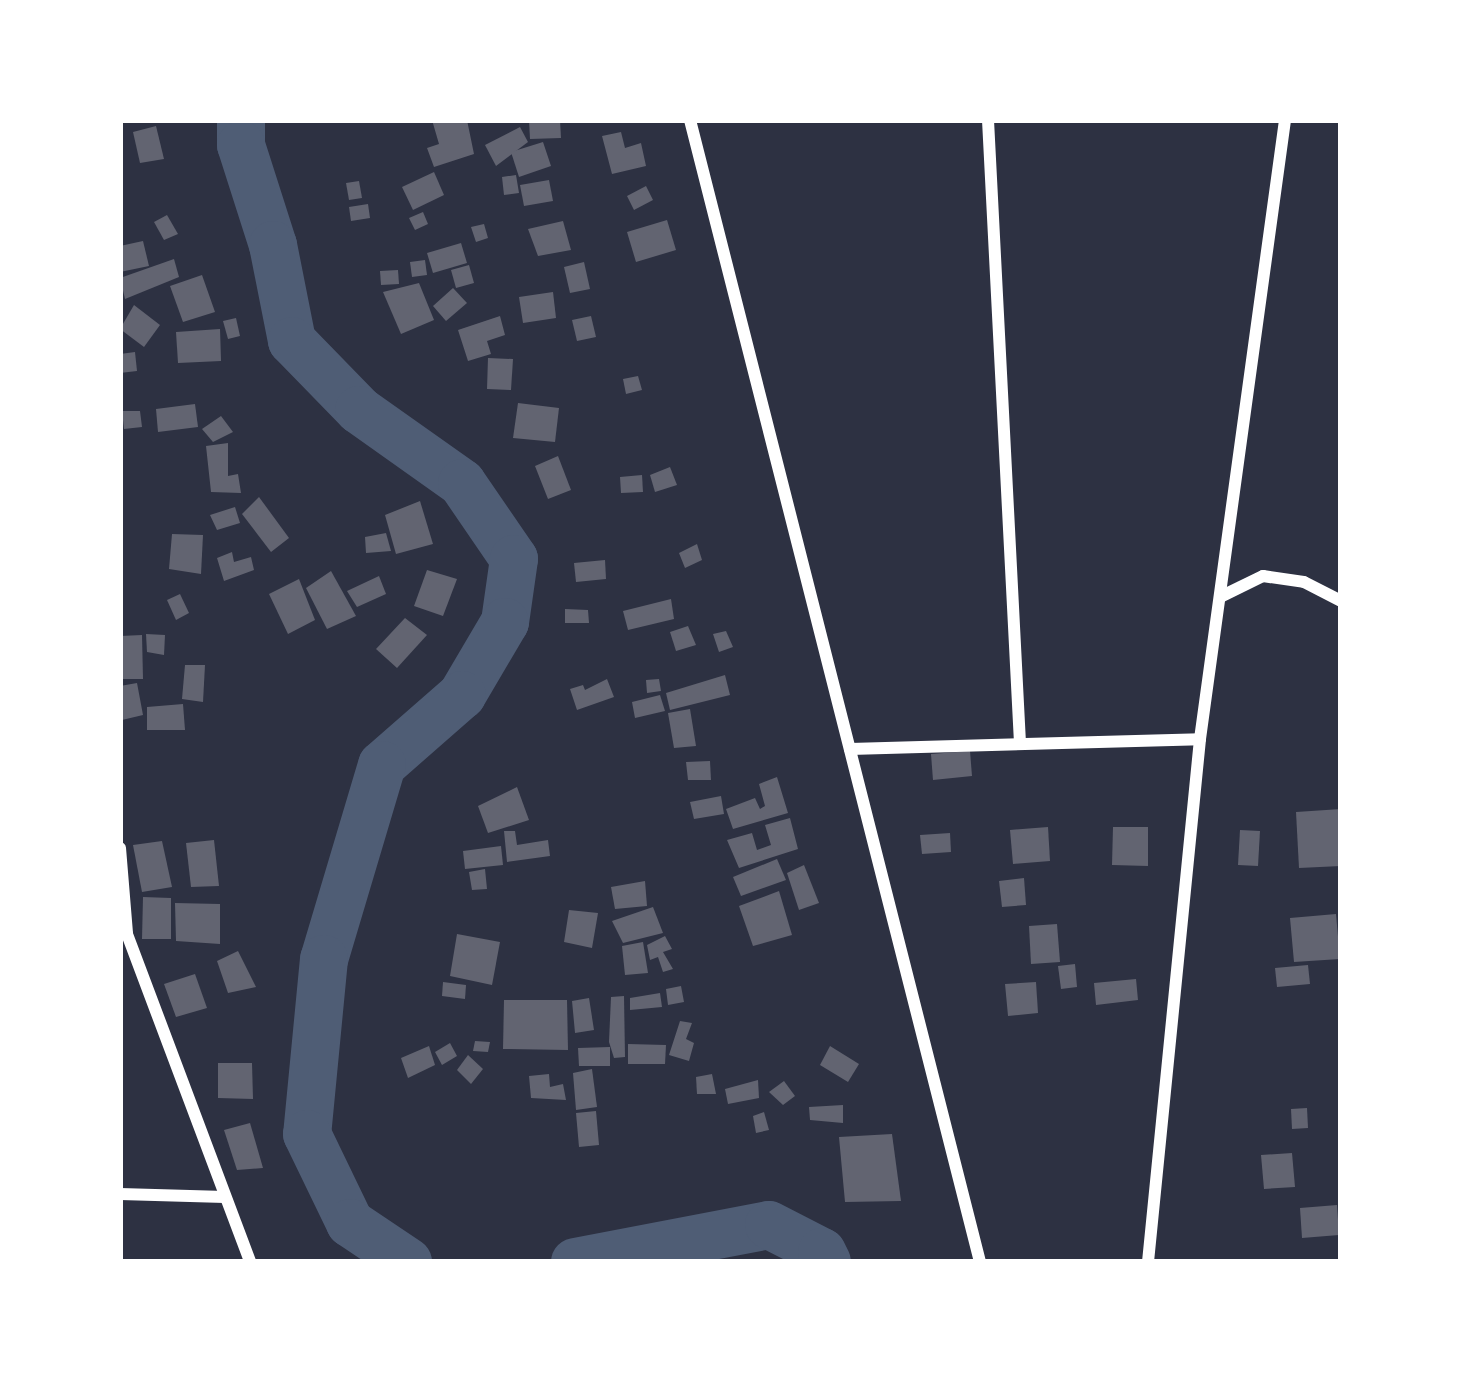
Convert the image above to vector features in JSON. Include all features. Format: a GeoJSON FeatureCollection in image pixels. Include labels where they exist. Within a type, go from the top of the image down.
{"type":"FeatureCollection","features":[{"type":"Feature","properties":{"kind":"street"},"geometry":{"type":"LineString","coordinates":[[690,120],[980,1262]]}},
{"type":"Feature","properties":{"kind":"street"},"geometry":{"type":"LineString","coordinates":[[988,120],[1019,742]]}},
{"type":"Feature","properties":{"kind":"street"},"geometry":{"type":"LineString","coordinates":[[1148,1262],[1200,740],[1285,120]]}},
{"type":"Feature","properties":{"kind":"street"},"geometry":{"type":"LineString","coordinates":[[1220,597],[1263,576],[1304,582],[1341,601]]}},
{"type":"Feature","properties":{"kind":"street"},"geometry":{"type":"LineString","coordinates":[[850,748],[1200,740]]}},
{"type":"Feature","properties":{"kind":"street"},"geometry":{"type":"LineString","coordinates":[[120,848],[124,934],[250,1262]]}},
{"type":"Feature","properties":{"kind":"street"},"geometry":{"type":"LineString","coordinates":[[120,1195],[225,1197]]}},
{"type":"Feature","properties":{"kind":"building"},"geometry":{"type":"Polygon","coordinates":[[[432,120],[467,120],[474,154],[434,167],[427,148],[439,144],[432,120]]]}},
{"type":"Feature","properties":{"kind":"building"},"geometry":{"type":"Polygon","coordinates":[[[529,120],[560,120],[561,138],[530,139],[529,120]]]}},
{"type":"Feature","properties":{"kind":"building"},"geometry":{"type":"Polygon","coordinates":[[[156,126],[164,159],[140,163],[133,132],[156,126]]]}},
{"type":"Feature","properties":{"kind":"building"},"geometry":{"type":"Polygon","coordinates":[[[520,127],[528,142],[496,166],[485,145],[520,127]]]}},
{"type":"Feature","properties":{"kind":"building"},"geometry":{"type":"Polygon","coordinates":[[[621,132],[625,148],[641,143],[646,166],[612,174],[602,136],[621,132]]]}},
{"type":"Feature","properties":{"kind":"building"},"geometry":{"type":"Polygon","coordinates":[[[543,142],[551,166],[519,177],[511,152],[543,142]]]}},
{"type":"Feature","properties":{"kind":"building"},"geometry":{"type":"Polygon","coordinates":[[[434,172],[444,195],[413,210],[402,187],[434,172]]]}},
{"type":"Feature","properties":{"kind":"building"},"geometry":{"type":"Polygon","coordinates":[[[516,175],[519,193],[504,195],[502,177],[516,175]]]}},
{"type":"Feature","properties":{"kind":"building"},"geometry":{"type":"Polygon","coordinates":[[[549,180],[553,201],[524,206],[520,185],[549,180]]]}},
{"type":"Feature","properties":{"kind":"building"},"geometry":{"type":"Polygon","coordinates":[[[359,181],[362,198],[349,200],[346,183],[359,181]]]}},
{"type":"Feature","properties":{"kind":"building"},"geometry":{"type":"Polygon","coordinates":[[[646,186],[653,200],[634,210],[627,196],[646,186]]]}},
{"type":"Feature","properties":{"kind":"building"},"geometry":{"type":"Polygon","coordinates":[[[368,204],[370,218],[351,221],[349,207],[368,204]]]}},
{"type":"Feature","properties":{"kind":"building"},"geometry":{"type":"Polygon","coordinates":[[[423,212],[428,224],[415,230],[409,218],[423,212]]]}},
{"type":"Feature","properties":{"kind":"building"},"geometry":{"type":"Polygon","coordinates":[[[167,215],[178,234],[164,240],[154,222],[167,215]]]}},
{"type":"Feature","properties":{"kind":"building"},"geometry":{"type":"Polygon","coordinates":[[[667,220],[676,250],[636,262],[627,232],[667,220]]]}},
{"type":"Feature","properties":{"kind":"building"},"geometry":{"type":"Polygon","coordinates":[[[563,221],[571,250],[538,256],[528,229],[563,221]]]}},
{"type":"Feature","properties":{"kind":"building"},"geometry":{"type":"Polygon","coordinates":[[[484,224],[488,238],[476,242],[471,227],[484,224]]]}},
{"type":"Feature","properties":{"kind":"building"},"geometry":{"type":"Polygon","coordinates":[[[143,241],[149,266],[120,272],[120,246],[143,241]]]}},
{"type":"Feature","properties":{"kind":"building"},"geometry":{"type":"Polygon","coordinates":[[[461,243],[467,263],[433,273],[427,253],[461,243]]]}},
{"type":"Feature","properties":{"kind":"building"},"geometry":{"type":"Polygon","coordinates":[[[174,259],[179,277],[125,299],[120,278],[174,259]]]}},
{"type":"Feature","properties":{"kind":"building"},"geometry":{"type":"Polygon","coordinates":[[[425,260],[427,275],[412,277],[410,262],[425,260]]]}},
{"type":"Feature","properties":{"kind":"building"},"geometry":{"type":"Polygon","coordinates":[[[584,262],[590,289],[570,293],[564,267],[584,262]]]}},
{"type":"Feature","properties":{"kind":"building"},"geometry":{"type":"Polygon","coordinates":[[[469,265],[474,283],[456,288],[451,270],[469,265]]]}},
{"type":"Feature","properties":{"kind":"building"},"geometry":{"type":"Polygon","coordinates":[[[398,270],[399,284],[381,285],[380,271],[398,270]]]}},
{"type":"Feature","properties":{"kind":"building"},"geometry":{"type":"Polygon","coordinates":[[[202,275],[215,312],[183,322],[170,286],[202,275]]]}},
{"type":"Feature","properties":{"kind":"building"},"geometry":{"type":"Polygon","coordinates":[[[419,283],[434,320],[401,334],[383,292],[419,283]]]}},
{"type":"Feature","properties":{"kind":"building"},"geometry":{"type":"Polygon","coordinates":[[[453,288],[467,303],[446,321],[433,306],[453,288]]]}},
{"type":"Feature","properties":{"kind":"building"},"geometry":{"type":"Polygon","coordinates":[[[553,292],[556,318],[523,323],[519,297],[553,292]]]}},
{"type":"Feature","properties":{"kind":"building"},"geometry":{"type":"Polygon","coordinates":[[[134,305],[160,325],[144,347],[120,329],[134,305]]]}},
{"type":"Feature","properties":{"kind":"building"},"geometry":{"type":"Polygon","coordinates":[[[500,316],[505,335],[487,341],[491,354],[468,361],[458,330],[500,316]]]}},
{"type":"Feature","properties":{"kind":"building"},"geometry":{"type":"Polygon","coordinates":[[[591,316],[596,337],[577,341],[572,320],[591,316]]]}},
{"type":"Feature","properties":{"kind":"building"},"geometry":{"type":"Polygon","coordinates":[[[236,318],[240,336],[228,339],[223,321],[236,318]]]}},
{"type":"Feature","properties":{"kind":"building"},"geometry":{"type":"Polygon","coordinates":[[[220,329],[221,361],[178,363],[176,332],[220,329]]]}},
{"type":"Feature","properties":{"kind":"building"},"geometry":{"type":"Polygon","coordinates":[[[135,352],[137,371],[120,373],[120,354],[135,352]]]}},
{"type":"Feature","properties":{"kind":"building"},"geometry":{"type":"Polygon","coordinates":[[[488,358],[513,359],[511,390],[487,389],[488,358]]]}},
{"type":"Feature","properties":{"kind":"building"},"geometry":{"type":"Polygon","coordinates":[[[638,376],[642,390],[626,394],[623,379],[638,376]]]}},
{"type":"Feature","properties":{"kind":"building"},"geometry":{"type":"Polygon","coordinates":[[[518,403],[559,408],[555,442],[513,438],[518,403]]]}},
{"type":"Feature","properties":{"kind":"building"},"geometry":{"type":"Polygon","coordinates":[[[195,404],[198,427],[158,432],[156,409],[195,404]]]}},
{"type":"Feature","properties":{"kind":"building"},"geometry":{"type":"Polygon","coordinates":[[[122,411],[140,411],[142,427],[124,429],[122,411]]]}},
{"type":"Feature","properties":{"kind":"building"},"geometry":{"type":"Polygon","coordinates":[[[221,416],[233,432],[213,442],[202,429],[221,416]]]}},
{"type":"Feature","properties":{"kind":"building"},"geometry":{"type":"Polygon","coordinates":[[[228,443],[228,476],[238,474],[241,493],[211,492],[206,446],[228,443]]]}},
{"type":"Feature","properties":{"kind":"building"},"geometry":{"type":"Polygon","coordinates":[[[558,456],[571,490],[548,499],[535,466],[558,456]]]}},
{"type":"Feature","properties":{"kind":"building"},"geometry":{"type":"Polygon","coordinates":[[[670,467],[677,485],[655,492],[650,475],[670,467]]]}},
{"type":"Feature","properties":{"kind":"building"},"geometry":{"type":"Polygon","coordinates":[[[642,475],[643,492],[621,493],[620,477],[642,475]]]}},
{"type":"Feature","properties":{"kind":"building"},"geometry":{"type":"Polygon","coordinates":[[[259,497],[289,538],[271,552],[242,514],[259,497]]]}},
{"type":"Feature","properties":{"kind":"building"},"geometry":{"type":"Polygon","coordinates":[[[420,501],[433,544],[396,554],[385,515],[420,501]]]}},
{"type":"Feature","properties":{"kind":"building"},"geometry":{"type":"Polygon","coordinates":[[[235,507],[240,523],[217,530],[210,515],[235,507]]]}},
{"type":"Feature","properties":{"kind":"building"},"geometry":{"type":"Polygon","coordinates":[[[386,533],[391,551],[366,553],[365,537],[386,533]]]}},
{"type":"Feature","properties":{"kind":"building"},"geometry":{"type":"Polygon","coordinates":[[[172,534],[203,535],[201,574],[169,569],[172,534]]]}},
{"type":"Feature","properties":{"kind":"building"},"geometry":{"type":"Polygon","coordinates":[[[697,544],[702,560],[685,568],[679,553],[697,544]]]}},
{"type":"Feature","properties":{"kind":"building"},"geometry":{"type":"Polygon","coordinates":[[[232,552],[234,562],[251,557],[254,570],[224,581],[217,558],[232,552]]]}},
{"type":"Feature","properties":{"kind":"building"},"geometry":{"type":"Polygon","coordinates":[[[605,560],[606,579],[576,582],[574,563],[605,560]]]}},
{"type":"Feature","properties":{"kind":"building"},"geometry":{"type":"Polygon","coordinates":[[[427,570],[457,579],[443,616],[414,606],[427,570]]]}},
{"type":"Feature","properties":{"kind":"building"},"geometry":{"type":"Polygon","coordinates":[[[331,571],[356,616],[327,629],[306,588],[331,571]]]}},
{"type":"Feature","properties":{"kind":"building"},"geometry":{"type":"Polygon","coordinates":[[[379,576],[386,594],[357,607],[347,591],[379,576]]]}},
{"type":"Feature","properties":{"kind":"building"},"geometry":{"type":"Polygon","coordinates":[[[299,579],[315,620],[288,634],[269,594],[299,579]]]}},
{"type":"Feature","properties":{"kind":"building"},"geometry":{"type":"Polygon","coordinates":[[[180,594],[189,613],[176,620],[167,600],[180,594]]]}},
{"type":"Feature","properties":{"kind":"building"},"geometry":{"type":"Polygon","coordinates":[[[671,599],[674,619],[628,630],[623,611],[671,599]]]}},
{"type":"Feature","properties":{"kind":"building"},"geometry":{"type":"Polygon","coordinates":[[[565,609],[588,610],[589,623],[565,623],[565,609]]]}},
{"type":"Feature","properties":{"kind":"building"},"geometry":{"type":"Polygon","coordinates":[[[405,618],[427,635],[397,668],[376,649],[405,618]]]}},
{"type":"Feature","properties":{"kind":"building"},"geometry":{"type":"Polygon","coordinates":[[[688,626],[696,645],[676,651],[670,632],[688,626]]]}},
{"type":"Feature","properties":{"kind":"building"},"geometry":{"type":"Polygon","coordinates":[[[726,631],[733,647],[719,652],[713,634],[726,631]]]}},
{"type":"Feature","properties":{"kind":"building"},"geometry":{"type":"Polygon","coordinates":[[[146,634],[165,635],[164,655],[147,652],[146,634]]]}},
{"type":"Feature","properties":{"kind":"building"},"geometry":{"type":"Polygon","coordinates":[[[142,635],[143,679],[120,679],[120,636],[142,635]]]}},
{"type":"Feature","properties":{"kind":"building"},"geometry":{"type":"Polygon","coordinates":[[[185,665],[205,665],[203,702],[182,699],[185,665]]]}},
{"type":"Feature","properties":{"kind":"building"},"geometry":{"type":"Polygon","coordinates":[[[725,675],[730,695],[670,710],[666,693],[725,675]]]}},
{"type":"Feature","properties":{"kind":"building"},"geometry":{"type":"Polygon","coordinates":[[[607,679],[614,697],[577,710],[570,689],[583,685],[585,690],[607,679]]]}},
{"type":"Feature","properties":{"kind":"building"},"geometry":{"type":"Polygon","coordinates":[[[659,679],[661,691],[647,693],[646,680],[659,679]]]}},
{"type":"Feature","properties":{"kind":"building"},"geometry":{"type":"Polygon","coordinates":[[[137,683],[143,715],[122,720],[120,686],[137,683]]]}},
{"type":"Feature","properties":{"kind":"building"},"geometry":{"type":"Polygon","coordinates":[[[660,695],[665,711],[635,718],[632,702],[660,695]]]}},
{"type":"Feature","properties":{"kind":"building"},"geometry":{"type":"Polygon","coordinates":[[[183,704],[185,730],[147,730],[147,707],[183,704]]]}},
{"type":"Feature","properties":{"kind":"building"},"geometry":{"type":"Polygon","coordinates":[[[690,709],[696,746],[674,748],[668,713],[690,709]]]}},
{"type":"Feature","properties":{"kind":"building"},"geometry":{"type":"Polygon","coordinates":[[[970,751],[972,776],[933,780],[931,754],[970,751]]]}},
{"type":"Feature","properties":{"kind":"building"},"geometry":{"type":"Polygon","coordinates":[[[710,761],[711,780],[688,780],[686,762],[710,761]]]}},
{"type":"Feature","properties":{"kind":"building"},"geometry":{"type":"Polygon","coordinates":[[[777,777],[788,813],[733,829],[726,809],[755,798],[760,809],[765,806],[759,784],[777,777]]]}},
{"type":"Feature","properties":{"kind":"building"},"geometry":{"type":"Polygon","coordinates":[[[517,787],[529,820],[488,833],[478,806],[517,787]]]}},
{"type":"Feature","properties":{"kind":"building"},"geometry":{"type":"Polygon","coordinates":[[[721,796],[724,814],[694,819],[690,802],[721,796]]]}},
{"type":"Feature","properties":{"kind":"building"},"geometry":{"type":"Polygon","coordinates":[[[1341,809],[1341,866],[1299,868],[1296,812],[1341,809]]]}},
{"type":"Feature","properties":{"kind":"building"},"geometry":{"type":"Polygon","coordinates":[[[790,818],[798,849],[739,868],[727,840],[752,833],[757,850],[771,845],[765,825],[790,818]]]}},
{"type":"Feature","properties":{"kind":"building"},"geometry":{"type":"Polygon","coordinates":[[[1048,827],[1050,861],[1013,864],[1010,830],[1048,827]]]}},
{"type":"Feature","properties":{"kind":"building"},"geometry":{"type":"Polygon","coordinates":[[[1113,827],[1148,827],[1148,866],[1112,865],[1113,827]]]}},
{"type":"Feature","properties":{"kind":"building"},"geometry":{"type":"Polygon","coordinates":[[[1240,830],[1260,831],[1258,866],[1238,865],[1240,830]]]}},
{"type":"Feature","properties":{"kind":"building"},"geometry":{"type":"Polygon","coordinates":[[[504,831],[515,831],[517,845],[548,840],[550,856],[507,862],[504,831]]]}},
{"type":"Feature","properties":{"kind":"building"},"geometry":{"type":"Polygon","coordinates":[[[950,833],[951,852],[922,854],[920,835],[950,833]]]}},
{"type":"Feature","properties":{"kind":"building"},"geometry":{"type":"Polygon","coordinates":[[[214,840],[219,886],[191,887],[186,843],[214,840]]]}},
{"type":"Feature","properties":{"kind":"building"},"geometry":{"type":"Polygon","coordinates":[[[162,841],[172,887],[142,892],[133,845],[162,841]]]}},
{"type":"Feature","properties":{"kind":"building"},"geometry":{"type":"Polygon","coordinates":[[[501,846],[503,865],[465,869],[463,851],[501,846]]]}},
{"type":"Feature","properties":{"kind":"building"},"geometry":{"type":"Polygon","coordinates":[[[777,859],[786,880],[741,896],[733,877],[777,859]]]}},
{"type":"Feature","properties":{"kind":"building"},"geometry":{"type":"Polygon","coordinates":[[[804,865],[819,903],[799,910],[787,873],[804,865]]]}},
{"type":"Feature","properties":{"kind":"building"},"geometry":{"type":"Polygon","coordinates":[[[485,869],[487,889],[472,890],[469,872],[485,869]]]}},
{"type":"Feature","properties":{"kind":"building"},"geometry":{"type":"Polygon","coordinates":[[[1024,878],[1026,905],[1002,907],[999,881],[1024,878]]]}},
{"type":"Feature","properties":{"kind":"building"},"geometry":{"type":"Polygon","coordinates":[[[645,881],[647,906],[615,909],[611,887],[645,881]]]}},
{"type":"Feature","properties":{"kind":"building"},"geometry":{"type":"Polygon","coordinates":[[[779,891],[792,935],[753,946],[739,906],[779,891]]]}},
{"type":"Feature","properties":{"kind":"building"},"geometry":{"type":"Polygon","coordinates":[[[143,897],[171,898],[171,939],[142,939],[143,897]]]}},
{"type":"Feature","properties":{"kind":"building"},"geometry":{"type":"Polygon","coordinates":[[[175,903],[220,904],[220,944],[176,941],[175,903]]]}},
{"type":"Feature","properties":{"kind":"building"},"geometry":{"type":"Polygon","coordinates":[[[653,907],[663,933],[623,943],[612,921],[653,907]]]}},
{"type":"Feature","properties":{"kind":"building"},"geometry":{"type":"Polygon","coordinates":[[[569,910],[598,913],[592,948],[564,942],[569,910]]]}},
{"type":"Feature","properties":{"kind":"building"},"geometry":{"type":"Polygon","coordinates":[[[1336,914],[1340,959],[1294,962],[1290,918],[1336,914]]]}},
{"type":"Feature","properties":{"kind":"building"},"geometry":{"type":"Polygon","coordinates":[[[1057,924],[1060,962],[1031,964],[1029,926],[1057,924]]]}},
{"type":"Feature","properties":{"kind":"building"},"geometry":{"type":"Polygon","coordinates":[[[457,934],[500,942],[492,985],[450,976],[457,934]]]}},
{"type":"Feature","properties":{"kind":"building"},"geometry":{"type":"Polygon","coordinates":[[[665,936],[672,949],[663,952],[673,969],[663,972],[658,957],[650,960],[647,945],[665,936]]]}},
{"type":"Feature","properties":{"kind":"building"},"geometry":{"type":"Polygon","coordinates":[[[643,942],[648,973],[625,975],[622,946],[643,942]]]}},
{"type":"Feature","properties":{"kind":"building"},"geometry":{"type":"Polygon","coordinates":[[[238,951],[256,987],[228,993],[217,961],[238,951]]]}},
{"type":"Feature","properties":{"kind":"building"},"geometry":{"type":"Polygon","coordinates":[[[1075,964],[1077,987],[1061,989],[1058,966],[1075,964]]]}},
{"type":"Feature","properties":{"kind":"building"},"geometry":{"type":"Polygon","coordinates":[[[1308,965],[1310,984],[1277,987],[1275,968],[1308,965]]]}},
{"type":"Feature","properties":{"kind":"building"},"geometry":{"type":"Polygon","coordinates":[[[195,974],[207,1008],[176,1017],[164,984],[195,974]]]}},
{"type":"Feature","properties":{"kind":"building"},"geometry":{"type":"Polygon","coordinates":[[[1136,979],[1138,1000],[1096,1005],[1094,983],[1136,979]]]}},
{"type":"Feature","properties":{"kind":"building"},"geometry":{"type":"Polygon","coordinates":[[[443,982],[466,985],[465,999],[442,996],[443,982]]]}},
{"type":"Feature","properties":{"kind":"building"},"geometry":{"type":"Polygon","coordinates":[[[1036,982],[1038,1013],[1008,1016],[1005,984],[1036,982]]]}},
{"type":"Feature","properties":{"kind":"building"},"geometry":{"type":"Polygon","coordinates":[[[681,986],[684,1002],[668,1005],[666,989],[681,986]]]}},
{"type":"Feature","properties":{"kind":"building"},"geometry":{"type":"Polygon","coordinates":[[[660,993],[662,1007],[630,1010],[630,998],[660,993]]]}},
{"type":"Feature","properties":{"kind":"building"},"geometry":{"type":"Polygon","coordinates":[[[624,996],[625,1057],[614,1058],[609,1042],[611,997],[624,996]]]}},
{"type":"Feature","properties":{"kind":"building"},"geometry":{"type":"Polygon","coordinates":[[[589,998],[594,1030],[575,1033],[572,1001],[589,998]]]}},
{"type":"Feature","properties":{"kind":"building"},"geometry":{"type":"Polygon","coordinates":[[[504,1000],[567,1000],[568,1050],[503,1049],[504,1000]]]}},
{"type":"Feature","properties":{"kind":"building"},"geometry":{"type":"Polygon","coordinates":[[[680,1021],[692,1023],[686,1039],[694,1043],[689,1061],[669,1055],[680,1021]]]}},
{"type":"Feature","properties":{"kind":"building"},"geometry":{"type":"Polygon","coordinates":[[[475,1041],[490,1042],[488,1052],[473,1051],[475,1041]]]}},
{"type":"Feature","properties":{"kind":"building"},"geometry":{"type":"Polygon","coordinates":[[[450,1043],[457,1056],[442,1065],[435,1052],[450,1043]]]}},
{"type":"Feature","properties":{"kind":"building"},"geometry":{"type":"Polygon","coordinates":[[[628,1044],[666,1045],[665,1064],[628,1064],[628,1044]]]}},
{"type":"Feature","properties":{"kind":"building"},"geometry":{"type":"Polygon","coordinates":[[[429,1046],[435,1065],[408,1078],[401,1058],[429,1046]]]}},
{"type":"Feature","properties":{"kind":"building"},"geometry":{"type":"Polygon","coordinates":[[[830,1046],[859,1064],[848,1082],[820,1065],[830,1046]]]}},
{"type":"Feature","properties":{"kind":"building"},"geometry":{"type":"Polygon","coordinates":[[[610,1047],[610,1066],[579,1066],[578,1048],[610,1047]]]}},
{"type":"Feature","properties":{"kind":"building"},"geometry":{"type":"Polygon","coordinates":[[[468,1055],[483,1069],[471,1084],[457,1070],[468,1055]]]}},
{"type":"Feature","properties":{"kind":"building"},"geometry":{"type":"Polygon","coordinates":[[[218,1063],[252,1063],[253,1099],[218,1098],[218,1063]]]}},
{"type":"Feature","properties":{"kind":"building"},"geometry":{"type":"Polygon","coordinates":[[[592,1069],[597,1107],[576,1110],[573,1073],[592,1069]]]}},
{"type":"Feature","properties":{"kind":"building"},"geometry":{"type":"Polygon","coordinates":[[[549,1074],[550,1087],[563,1084],[566,1100],[531,1098],[529,1076],[549,1074]]]}},
{"type":"Feature","properties":{"kind":"building"},"geometry":{"type":"Polygon","coordinates":[[[712,1074],[716,1094],[697,1094],[696,1077],[712,1074]]]}},
{"type":"Feature","properties":{"kind":"building"},"geometry":{"type":"Polygon","coordinates":[[[758,1080],[759,1098],[728,1104],[725,1089],[758,1080]]]}},
{"type":"Feature","properties":{"kind":"building"},"geometry":{"type":"Polygon","coordinates":[[[784,1081],[795,1096],[783,1105],[769,1092],[784,1081]]]}},
{"type":"Feature","properties":{"kind":"building"},"geometry":{"type":"Polygon","coordinates":[[[843,1105],[843,1123],[810,1120],[809,1107],[843,1105]]]}},
{"type":"Feature","properties":{"kind":"building"},"geometry":{"type":"Polygon","coordinates":[[[1307,1108],[1308,1128],[1292,1129],[1291,1109],[1307,1108]]]}},
{"type":"Feature","properties":{"kind":"building"},"geometry":{"type":"Polygon","coordinates":[[[596,1111],[599,1145],[579,1147],[576,1113],[596,1111]]]}},
{"type":"Feature","properties":{"kind":"building"},"geometry":{"type":"Polygon","coordinates":[[[764,1112],[769,1130],[756,1133],[753,1116],[764,1112]]]}},
{"type":"Feature","properties":{"kind":"building"},"geometry":{"type":"Polygon","coordinates":[[[250,1123],[263,1168],[237,1170],[224,1130],[250,1123]]]}},
{"type":"Feature","properties":{"kind":"building"},"geometry":{"type":"Polygon","coordinates":[[[892,1134],[901,1201],[845,1202],[839,1137],[892,1134]]]}},
{"type":"Feature","properties":{"kind":"building"},"geometry":{"type":"Polygon","coordinates":[[[1292,1153],[1295,1187],[1264,1189],[1261,1155],[1292,1153]]]}},
{"type":"Feature","properties":{"kind":"building"},"geometry":{"type":"Polygon","coordinates":[[[1337,1205],[1339,1235],[1302,1238],[1300,1208],[1337,1205]]]}},
{"type":"Feature","properties":{"kind":"waterway"},"geometry":{"type":"LineString","coordinates":[[241,120],[241,145],[273,245],[292,341],[359,410],[462,483],[514,559],[505,622],[462,695],[382,765],[324,959],[307,1134],[350,1223],[408,1262]]}},
{"type":"Feature","properties":{"kind":"waterway"},"geometry":{"type":"LineString","coordinates":[[575,1262],[769,1225],[822,1252],[827,1262]]}}]}
